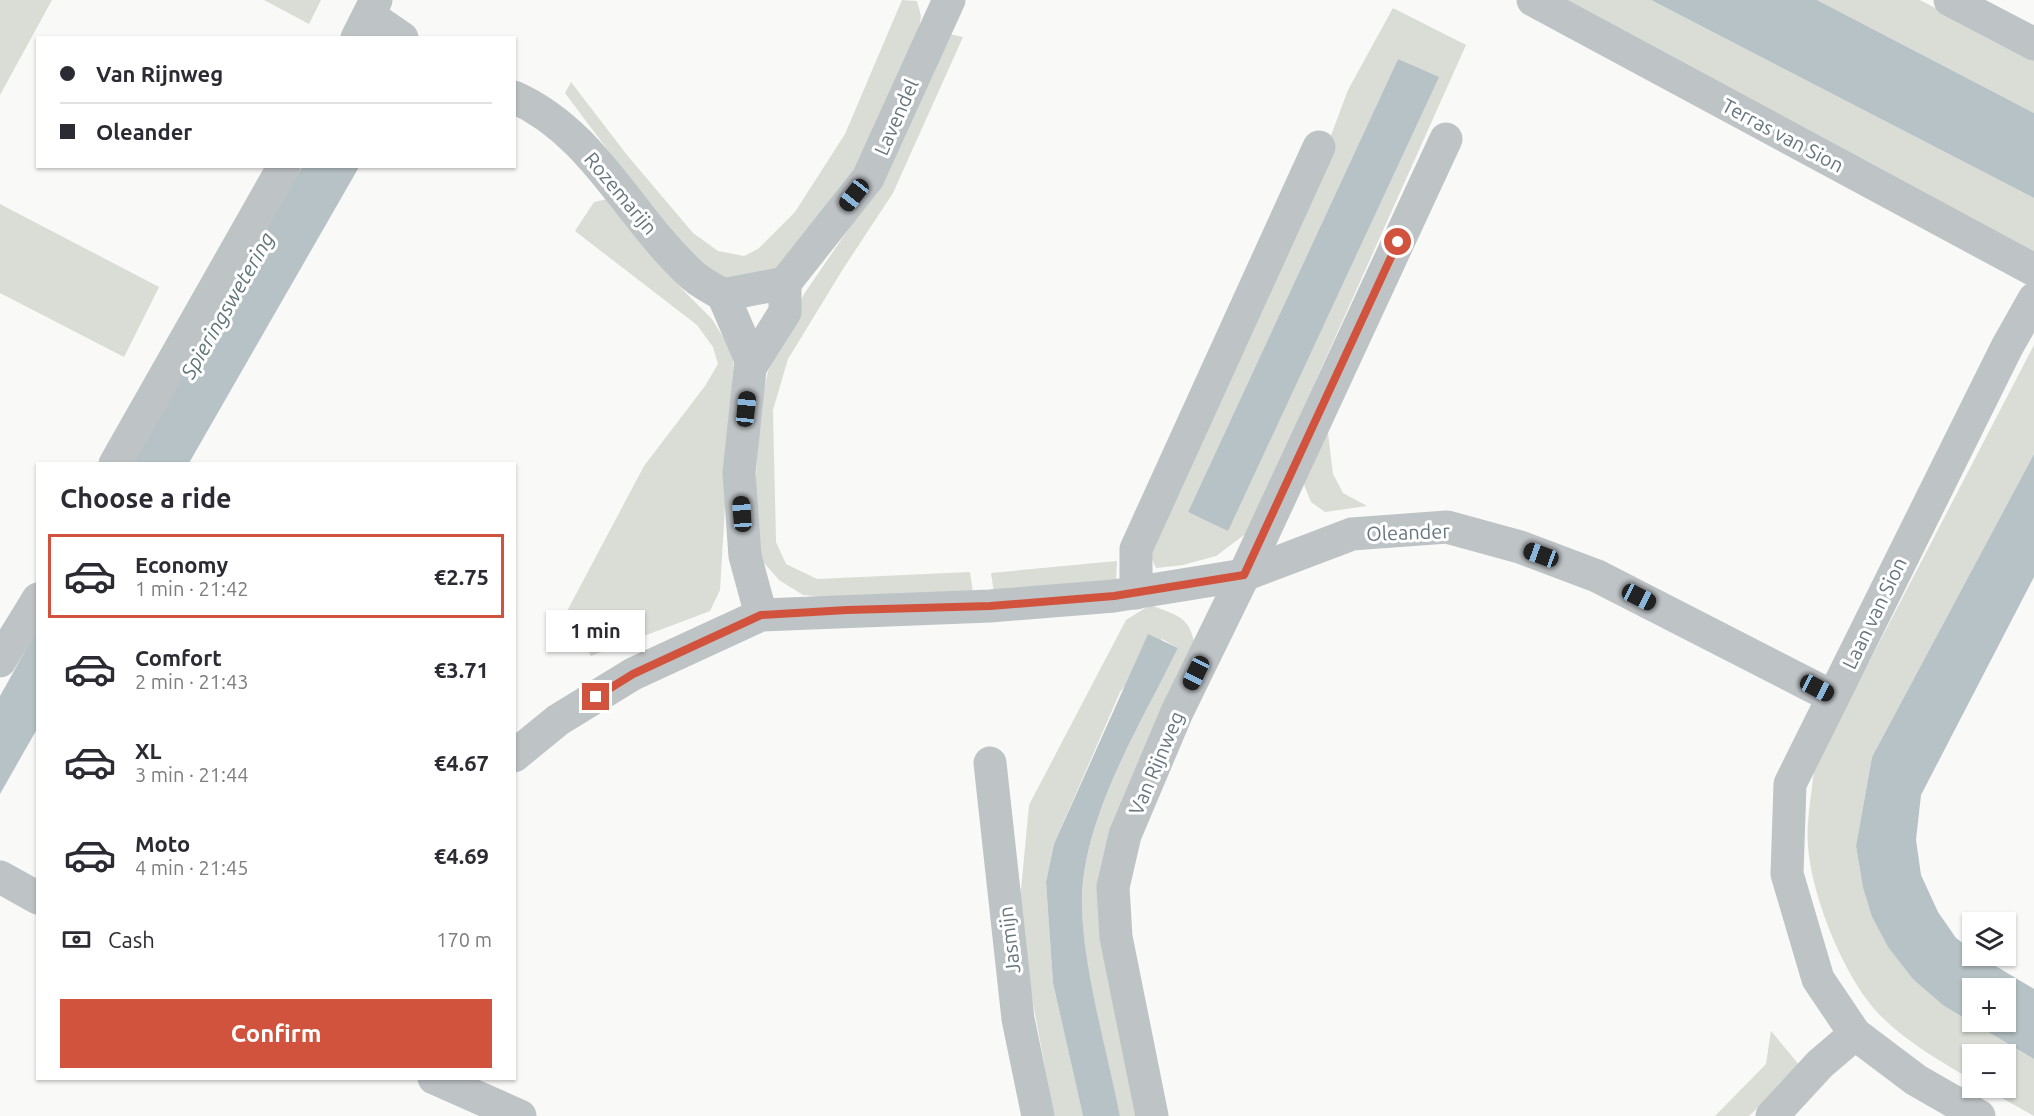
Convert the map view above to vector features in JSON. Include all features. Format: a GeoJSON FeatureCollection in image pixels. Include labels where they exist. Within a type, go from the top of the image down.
{"type":"FeatureCollection","features":[{"type":"Feature","properties":{"kind":"street","name":"Lavendel"},"geometry":{"type":"LineString","coordinates":[[785,283],[868,178],[949,0]]}},
{"type":"Feature","properties":{"kind":"street","name":"Terras van Sion"},"geometry":{"type":"LineString","coordinates":[[1533,0],[2034,270]]}},
{"type":"Feature","properties":{"kind":"street"},"geometry":{"type":"LineString","coordinates":[[1950,0],[2034,44]]}},
{"type":"Feature","properties":{"kind":"street"},"geometry":{"type":"LineString","coordinates":[[368,18],[399,36]]}},
{"type":"Feature","properties":{"kind":"street","name":"Rozemarijn"},"geometry":{"type":"LineString","coordinates":[[516,98],[541,108],[598,162],[689,273],[723,296]]}},
{"type":"Feature","properties":{"kind":"street","name":"Van Rijnweg"},"geometry":{"type":"LineString","coordinates":[[1152,1116],[1116,937],[1113,887],[1125,836],[1177,712],[1244,575],[1446,139]]}},
{"type":"Feature","properties":{"kind":"street"},"geometry":{"type":"LineString","coordinates":[[1136,593],[1136,549],[1319,147]]}},
{"type":"Feature","properties":{"kind":"street"},"geometry":{"type":"LineString","coordinates":[[116,462],[283,168]]}},
{"type":"Feature","properties":{"kind":"street"},"geometry":{"type":"LineString","coordinates":[[751,366],[785,312],[785,283],[723,296],[751,360],[739,473],[745,556],[761,615]]}},
{"type":"Feature","properties":{"kind":"street","name":"Laan van Sion"},"geometry":{"type":"LineString","coordinates":[[1978,1116],[1916,1080],[1855,1034],[1818,979],[1787,874],[1790,784],[1997,368],[2034,299]]}},
{"type":"Feature","properties":{"kind":"street","name":"Oleander"},"geometry":{"type":"LineString","coordinates":[[516,754],[558,720],[633,674],[761,615],[990,606],[1136,593],[1244,575],[1352,534],[1447,527],[1520,548],[1584,571],[1833,697]]}},
{"type":"Feature","properties":{"kind":"street"},"geometry":{"type":"LineString","coordinates":[[0,661],[36,601]]}},
{"type":"Feature","properties":{"kind":"street","name":"Jasmijn"},"geometry":{"type":"LineString","coordinates":[[990,763],[1018,1019],[1038,1116]]}},
{"type":"Feature","properties":{"kind":"street"},"geometry":{"type":"LineString","coordinates":[[0,877],[36,897]]}},
{"type":"Feature","properties":{"kind":"street"},"geometry":{"type":"LineString","coordinates":[[1772,1116],[1821,1064],[1855,1034]]}},
{"type":"Feature","properties":{"kind":"street"},"geometry":{"type":"LineString","coordinates":[[436,1080],[458,1105],[520,1116]]}},
{"type":"Feature","properties":{"kind":"shaded area"},"geometry":{"type":"Polygon","coordinates":[[[0,0],[52,0],[0,95],[0,0]]]}},
{"type":"Feature","properties":{"kind":"shaded area"},"geometry":{"type":"Polygon","coordinates":[[[264,0],[321,0],[309,24],[264,0]]]}},
{"type":"Feature","properties":{"kind":"shaded area"},"geometry":{"type":"Polygon","coordinates":[[[902,0],[917,1],[921,16],[918,36],[876,132],[837,204],[782,269],[724,279],[705,269],[673,237],[565,93],[571,82],[627,155],[693,233],[718,251],[744,256],[758,249],[795,212],[845,134],[902,0]]]}},
{"type":"Feature","properties":{"kind":"shaded area"},"geometry":{"type":"Polygon","coordinates":[[[1543,0],[1651,0],[2034,198],[2034,252],[1543,0]]]}},
{"type":"Feature","properties":{"kind":"shaded area"},"geometry":{"type":"Polygon","coordinates":[[[1817,0],[1920,0],[2034,60],[2034,113],[1817,0]]]}},
{"type":"Feature","properties":{"kind":"shaded area"},"geometry":{"type":"Polygon","coordinates":[[[1393,8],[1466,45],[1248,532],[1216,556],[1183,565],[1156,568],[1151,557],[1154,538],[1323,157],[1348,90],[1393,8]],[[1398,59],[1188,512],[1228,530],[1418,69],[1398,59]]]}},
{"type":"Feature","properties":{"kind":"shaded area"},"geometry":{"type":"Polygon","coordinates":[[[949,34],[963,37],[893,193],[788,359],[773,410],[776,542],[786,564],[817,579],[970,572],[973,593],[835,598],[803,595],[779,580],[757,555],[754,508],[760,408],[768,371],[804,294],[878,186],[949,34]]]}},
{"type":"Feature","properties":{"kind":"shaded area"},"geometry":{"type":"Polygon","coordinates":[[[608,199],[621,208],[681,288],[712,319],[734,355],[720,590],[710,611],[591,656],[565,615],[644,466],[705,386],[718,364],[713,347],[697,325],[575,231],[594,202],[608,199]]]}},
{"type":"Feature","properties":{"kind":"shaded area"},"geometry":{"type":"Polygon","coordinates":[[[0,204],[159,287],[124,357],[0,293],[0,204]]]}},
{"type":"Feature","properties":{"kind":"shaded area"},"geometry":{"type":"Polygon","coordinates":[[[2034,345],[2034,454],[1872,757],[1856,846],[1863,888],[1872,917],[1888,947],[1913,978],[1944,1006],[1962,1017],[1962,1032],[1988,1032],[2009,1044],[1962,1044],[1962,1074],[1903,1036],[1883,1018],[1869,1003],[1844,961],[1823,913],[1811,866],[1808,817],[1814,768],[2034,345]]]}},
{"type":"Feature","properties":{"kind":"shaded area"},"geometry":{"type":"Polygon","coordinates":[[[1327,425],[1333,474],[1343,493],[1367,506],[1325,512],[1311,502],[1303,482],[1327,425]]]}},
{"type":"Feature","properties":{"kind":"shaded area"},"geometry":{"type":"Polygon","coordinates":[[[1117,561],[1116,582],[994,593],[991,573],[1117,561]]]}},
{"type":"Feature","properties":{"kind":"shaded area"},"geometry":{"type":"Polygon","coordinates":[[[1150,605],[1170,612],[1188,625],[1196,653],[1117,832],[1142,1116],[1120,1116],[1087,962],[1082,911],[1084,877],[1090,843],[1101,809],[1130,742],[1178,648],[1162,639],[1120,692],[1054,844],[1046,882],[1053,983],[1083,1116],[1054,1116],[1018,922],[1029,805],[1126,620],[1150,605]]]}},
{"type":"Feature","properties":{"kind":"shaded area"},"geometry":{"type":"Polygon","coordinates":[[[1771,1031],[1801,1067],[1749,1116],[1715,1116],[1766,1064],[1771,1031]]]}},
{"type":"Feature","properties":{"kind":"shaded area"},"geometry":{"type":"Polygon","coordinates":[[[2016,1048],[2034,1059],[2034,1116],[2002,1098],[2016,1098],[2016,1048]]]}},
{"type":"Feature","properties":{"kind":"water"},"geometry":{"type":"Polygon","coordinates":[[[1651,0],[1817,0],[2034,113],[2034,198],[1651,0]]]}},
{"type":"Feature","properties":{"kind":"water"},"geometry":{"type":"Polygon","coordinates":[[[1398,59],[1439,77],[1228,531],[1188,512],[1398,59]]]}},
{"type":"Feature","properties":{"kind":"water","name":"Spieringswetering"},"geometry":{"type":"Polygon","coordinates":[[[301,168],[358,168],[190,462],[133,462],[301,168]]]}},
{"type":"Feature","properties":{"kind":"water"},"geometry":{"type":"Polygon","coordinates":[[[2034,454],[2034,577],[1921,795],[1916,840],[1921,875],[1938,912],[1956,938],[1962,942],[1962,966],[1996,966],[2016,978],[1962,978],[1962,1017],[1944,1006],[1913,979],[1888,947],[1872,917],[1863,888],[1856,846],[1872,757],[2034,454]]]}},
{"type":"Feature","properties":{"kind":"water"},"geometry":{"type":"Polygon","coordinates":[[[36,632],[36,731],[0,794],[0,696],[36,632]]]}},
{"type":"Feature","properties":{"kind":"water"},"geometry":{"type":"Polygon","coordinates":[[[1148,634],[1178,648],[1130,742],[1101,809],[1090,843],[1084,877],[1082,910],[1087,962],[1120,1116],[1083,1116],[1053,983],[1046,882],[1054,844],[1148,634]]]}},
{"type":"Feature","properties":{"kind":"water"},"geometry":{"type":"Polygon","coordinates":[[[2016,978],[2034,989],[2034,1059],[2016,1048],[2016,1044],[2009,1044],[1988,1032],[2016,1032],[2016,978]]]}},
{"type":"Feature","properties":{"kind":"route"},"geometry":{"type":"LineString","coordinates":[[596,697],[633,674],[761,615],[990,606],[1114,596],[1244,575],[1398,242]]}}]}
